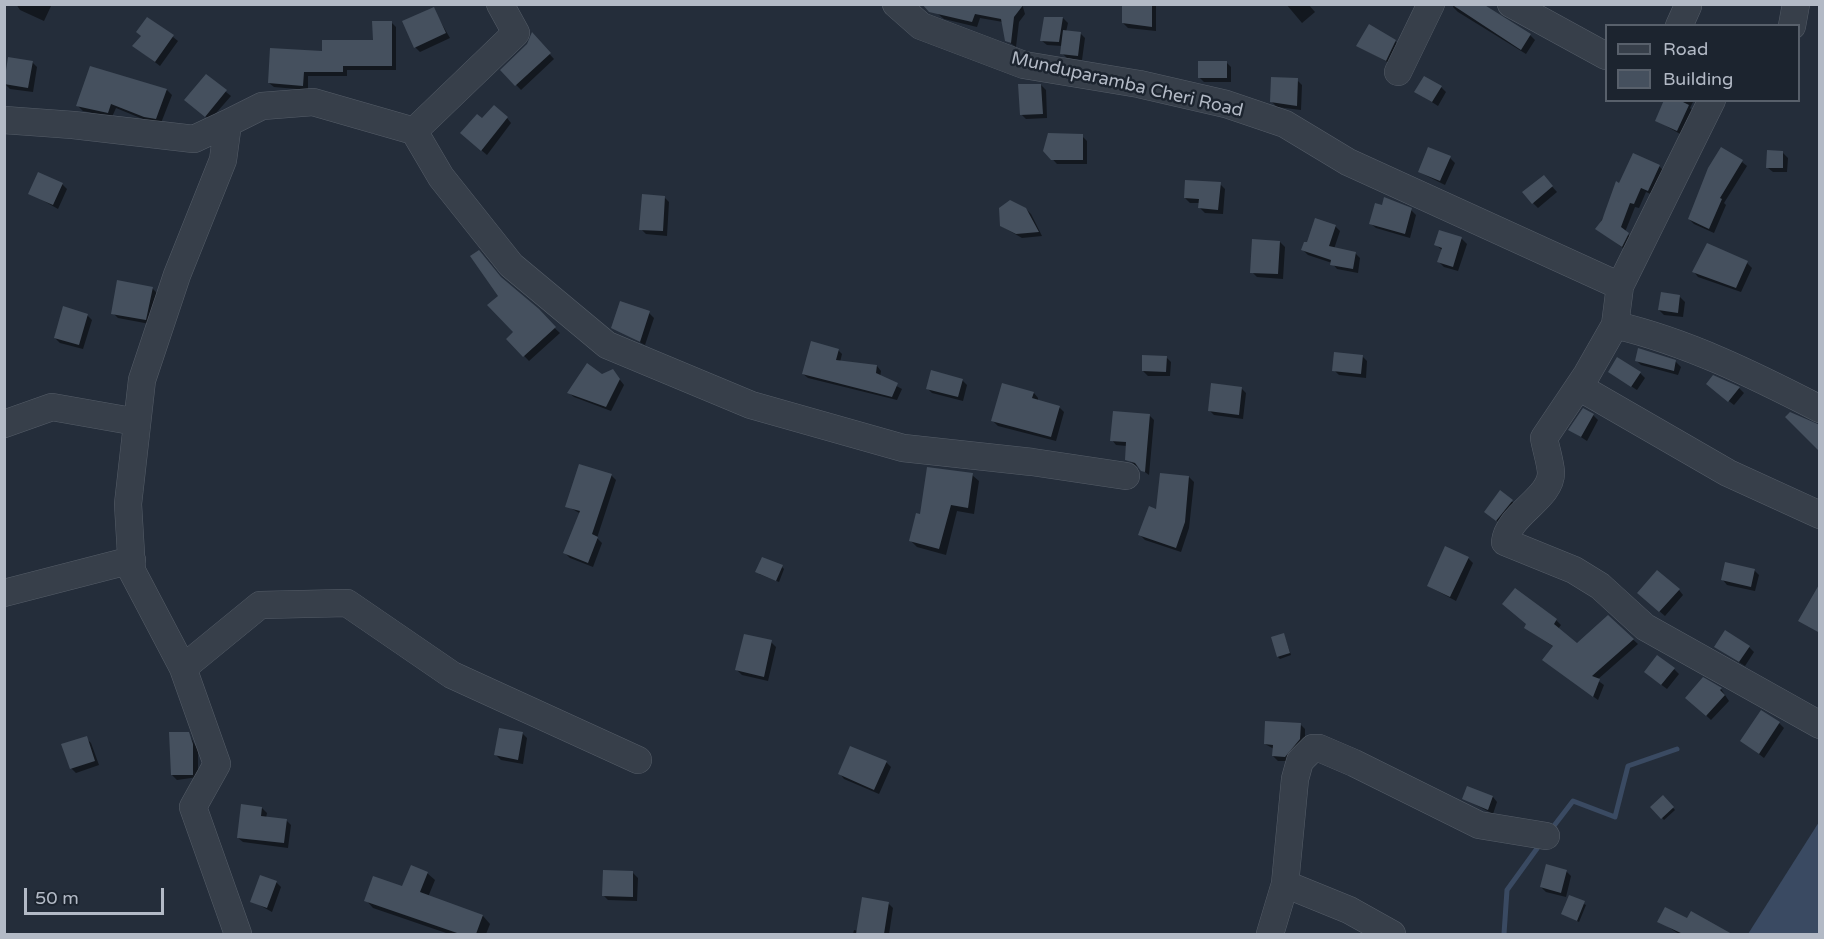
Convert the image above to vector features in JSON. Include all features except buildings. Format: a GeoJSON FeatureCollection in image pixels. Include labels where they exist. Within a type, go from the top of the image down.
{"type":"FeatureCollection","features":[{"type":"Feature","properties":{"kind":"street"},"geometry":{"type":"LineString","coordinates":[[414,131],[516,33],[500,4]]}},
{"type":"Feature","properties":{"kind":"street","name":"Munduparamba Cheri Road"},"geometry":{"type":"LineString","coordinates":[[896,4],[921,26],[1024,65],[1150,87],[1226,104],[1285,124],[1348,162],[1620,286]]}},
{"type":"Feature","properties":{"kind":"street"},"geometry":{"type":"LineString","coordinates":[[1398,72],[1431,4]]}},
{"type":"Feature","properties":{"kind":"street"},"geometry":{"type":"LineString","coordinates":[[1511,4],[1605,55]]}},
{"type":"Feature","properties":{"kind":"street"},"geometry":{"type":"LineString","coordinates":[[1792,24],[1796,4]]}},
{"type":"Feature","properties":{"kind":"street"},"geometry":{"type":"LineString","coordinates":[[4,120],[194,139],[262,105],[313,102],[414,131],[441,177],[511,265],[607,345],[751,405],[903,448],[1032,462],[1126,476]]}},
{"type":"Feature","properties":{"kind":"street"},"geometry":{"type":"LineString","coordinates":[[1710,102],[1620,286],[1615,325],[1579,387],[1544,438],[1551,473],[1548,485],[1506,531],[1505,542],[1574,570],[1600,586],[1645,627],[1820,725]]}},
{"type":"Feature","properties":{"kind":"street"},"geometry":{"type":"LineString","coordinates":[[228,123],[222,160],[177,275],[142,380],[128,504],[127,565],[183,668],[217,764],[193,807],[238,934]]}},
{"type":"Feature","properties":{"kind":"street"},"geometry":{"type":"LineString","coordinates":[[1615,325],[1653,334],[1730,364],[1820,409]]}},
{"type":"Feature","properties":{"kind":"street"},"geometry":{"type":"LineString","coordinates":[[1579,387],[1728,472],[1820,515]]}},
{"type":"Feature","properties":{"kind":"street"},"geometry":{"type":"LineString","coordinates":[[4,424],[52,406],[137,422]]}},
{"type":"Feature","properties":{"kind":"street"},"geometry":{"type":"LineString","coordinates":[[4,593],[127,565]]}},
{"type":"Feature","properties":{"kind":"street"},"geometry":{"type":"LineString","coordinates":[[183,668],[260,605],[347,603],[452,675],[638,760]]}},
{"type":"Feature","properties":{"kind":"street"},"geometry":{"type":"LineString","coordinates":[[1270,934],[1285,884],[1295,779],[1300,761],[1313,748],[1319,748],[1354,763],[1479,825],[1546,837]]}},
{"type":"Feature","properties":{"kind":"street"},"geometry":{"type":"LineString","coordinates":[[1285,884],[1349,910],[1392,934]]}},
{"type":"Feature","properties":{"kind":"water"},"geometry":{"type":"Polygon","coordinates":[[[1819,822],[1819,934],[1748,934],[1819,822]]]}},
{"type":"Feature","properties":{"kind":"waterway"},"geometry":{"type":"LineString","coordinates":[[1550,831],[1573,801],[1615,817],[1628,766],[1677,749]]}},
{"type":"Feature","properties":{"kind":"waterway"},"geometry":{"type":"LineString","coordinates":[[1504,934],[1507,890],[1541,843]]}}]}
